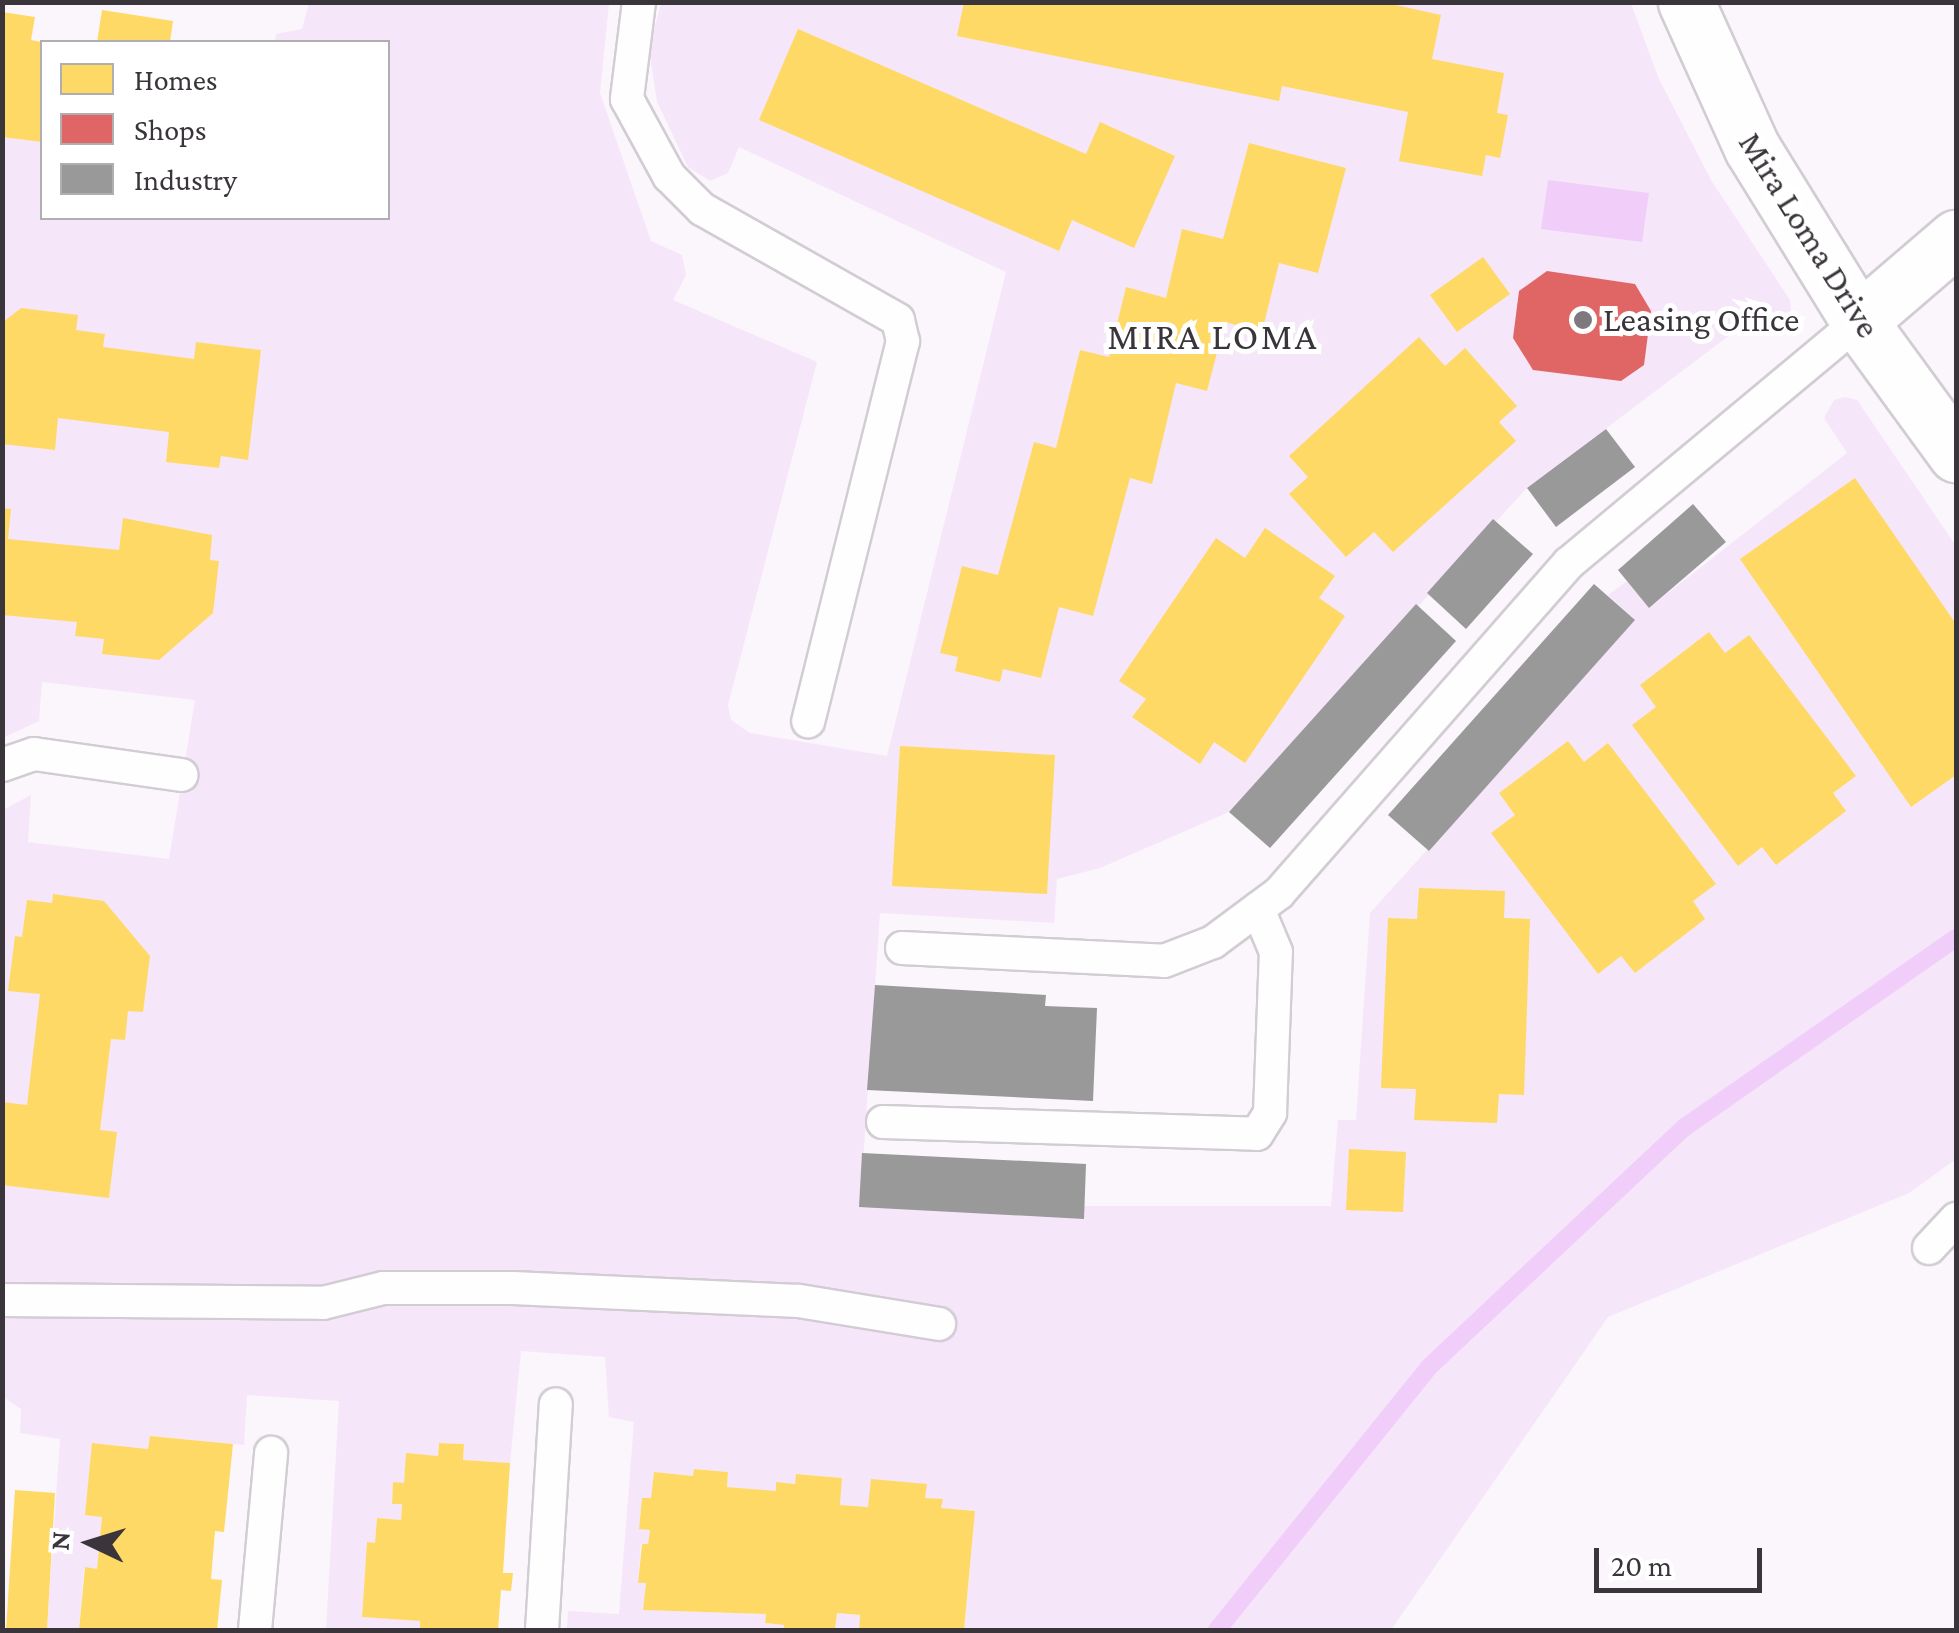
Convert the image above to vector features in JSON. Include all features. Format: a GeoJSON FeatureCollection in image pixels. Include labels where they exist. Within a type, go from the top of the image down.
{"type":"FeatureCollection","features":[{"type":"Feature","properties":{"kind":"street","name":"Mira Loma Drive"},"geometry":{"type":"LineString","coordinates":[[1686,2],[1752,148],[1859,322],[1956,454]]}},
{"type":"Feature","properties":{"kind":"street"},"geometry":{"type":"LineString","coordinates":[[1859,322],[1956,238]]}},
{"type":"Feature","properties":{"kind":"lane"},"geometry":{"type":"LineString","coordinates":[[640,2],[627,99],[669,176],[702,210],[898,320],[901,331],[808,721]]}},
{"type":"Feature","properties":{"kind":"lane"},"geometry":{"type":"LineString","coordinates":[[902,948],[1164,961],[1213,942],[1279,894],[1569,563],[1859,322]]}},
{"type":"Feature","properties":{"kind":"lane"},"geometry":{"type":"LineString","coordinates":[[2,765],[34,754],[182,775]]}},
{"type":"Feature","properties":{"kind":"lane"},"geometry":{"type":"LineString","coordinates":[[883,1122],[1257,1134],[1270,1113],[1276,952],[1258,909]]}},
{"type":"Feature","properties":{"kind":"lane"},"geometry":{"type":"LineString","coordinates":[[1929,1248],[1956,1219]]}},
{"type":"Feature","properties":{"kind":"lane"},"geometry":{"type":"LineString","coordinates":[[2,1300],[323,1303],[383,1288],[513,1288],[799,1301],[939,1324]]}},
{"type":"Feature","properties":{"kind":"lane"},"geometry":{"type":"LineString","coordinates":[[542,1630],[556,1404]]}},
{"type":"Feature","properties":{"kind":"lane"},"geometry":{"type":"LineString","coordinates":[[255,1630],[271,1453]]}},
{"type":"Feature","properties":{"kind":"shaded area"},"geometry":{"type":"Polygon","coordinates":[[[309,3],[609,3],[600,93],[651,241],[682,255],[686,275],[673,300],[817,362],[728,705],[731,720],[750,733],[887,756],[1006,272],[739,147],[728,173],[710,181],[688,167],[657,102],[649,50],[661,3],[1631,3],[1658,77],[1711,180],[1790,300],[1792,326],[1774,331],[1759,313],[1527,488],[1229,812],[1100,868],[1057,879],[1054,923],[880,913],[860,1206],[1331,1206],[1338,1120],[1356,1120],[1370,913],[1635,620],[1608,595],[1627,581],[1650,607],[1847,453],[1824,418],[1834,400],[1845,397],[1857,400],[1956,546],[1956,1159],[1909,1193],[1608,1317],[1391,1630],[964,1630],[975,1511],[941,1508],[942,1500],[925,1498],[926,1484],[868,1507],[840,1505],[842,1478],[797,1474],[795,1484],[777,1483],[776,1491],[727,1487],[728,1472],[695,1469],[693,1476],[654,1472],[651,1498],[642,1498],[639,1528],[650,1530],[648,1544],[641,1544],[638,1582],[646,1583],[644,1610],[766,1614],[765,1623],[784,1625],[784,1630],[567,1630],[568,1611],[619,1614],[634,1422],[609,1417],[605,1357],[521,1351],[510,1463],[463,1460],[464,1444],[439,1443],[438,1456],[407,1454],[404,1483],[393,1483],[392,1503],[402,1504],[401,1520],[377,1518],[375,1543],[367,1543],[362,1617],[420,1621],[421,1630],[326,1630],[339,1401],[247,1395],[244,1445],[151,1436],[148,1449],[92,1443],[102,1517],[97,1569],[84,1568],[79,1630],[47,1630],[60,1439],[20,1433],[21,1409],[3,1397],[3,810],[31,795],[28,842],[169,859],[195,700],[42,682],[39,721],[3,738],[3,137],[40,142],[40,220],[390,220],[390,40],[275,40],[276,34],[302,29],[309,3]]]}},
{"type":"Feature","properties":{"kind":"shaded area"},"geometry":{"type":"Polygon","coordinates":[[[1548,180],[1649,193],[1642,242],[1541,229],[1548,180]]]}},
{"type":"Feature","properties":{"kind":"shaded area"},"geometry":{"type":"Polygon","coordinates":[[[837,1613],[860,1615],[859,1630],[835,1630],[837,1613]]]}},
{"type":"Feature","properties":{"kind":"building: Homes"},"geometry":{"type":"Polygon","coordinates":[[[964,2],[1382,2],[1441,15],[1432,59],[1504,73],[1497,113],[1508,115],[1500,158],[1486,155],[1482,176],[1399,161],[1408,112],[1282,86],[1279,101],[957,36],[964,2]]]}},
{"type":"Feature","properties":{"kind":"building: Homes"},"geometry":{"type":"Polygon","coordinates":[[[102,10],[173,21],[170,40],[97,40],[102,10]]]}},
{"type":"Feature","properties":{"kind":"building: Homes"},"geometry":{"type":"Polygon","coordinates":[[[2,12],[35,17],[31,40],[40,42],[40,142],[2,137],[2,12]]]}},
{"type":"Feature","properties":{"kind":"building: Homes"},"geometry":{"type":"Polygon","coordinates":[[[798,29],[1086,154],[1100,122],[1175,156],[1134,248],[1072,220],[1059,251],[759,120],[798,29]]]}},
{"type":"Feature","properties":{"kind":"building: Homes"},"geometry":{"type":"Polygon","coordinates":[[[1249,143],[1346,168],[1318,273],[1279,263],[1262,332],[1225,322],[1207,391],[1176,383],[1152,484],[1130,478],[1093,616],[1059,607],[1041,678],[1003,669],[1000,682],[955,671],[958,657],[940,653],[962,566],[998,575],[1034,442],[1056,448],[1080,350],[1109,357],[1126,287],[1166,298],[1182,229],[1223,239],[1249,143]]]}},
{"type":"Feature","properties":{"kind":"building: Homes"},"geometry":{"type":"Polygon","coordinates":[[[1483,257],[1510,294],[1457,332],[1430,295],[1483,257]]]}},
{"type":"Feature","properties":{"kind":"building: Homes"},"geometry":{"type":"Polygon","coordinates":[[[21,308],[78,315],[76,330],[105,334],[103,347],[194,359],[196,342],[261,350],[248,460],[221,456],[219,468],[166,462],[169,432],[58,418],[55,450],[2,444],[2,323],[21,308]]]}},
{"type":"Feature","properties":{"kind":"building: Homes"},"geometry":{"type":"Polygon","coordinates":[[[1419,337],[1445,366],[1465,348],[1517,406],[1499,422],[1516,441],[1393,552],[1374,532],[1346,557],[1289,494],[1308,477],[1289,456],[1419,337]]]}},
{"type":"Feature","properties":{"kind":"building: Homes"},"geometry":{"type":"Polygon","coordinates":[[[1855,478],[1956,624],[1956,775],[1911,807],[1740,559],[1855,478]]]}},
{"type":"Feature","properties":{"kind":"building: Homes"},"geometry":{"type":"Polygon","coordinates":[[[2,508],[11,509],[8,539],[119,550],[123,518],[212,535],[210,560],[219,561],[213,613],[159,660],[102,654],[104,639],[75,636],[77,622],[2,615],[2,508]]]}},
{"type":"Feature","properties":{"kind":"building: Homes"},"geometry":{"type":"Polygon","coordinates":[[[1265,528],[1335,576],[1319,598],[1345,616],[1245,763],[1214,742],[1200,764],[1132,717],[1146,699],[1119,681],[1216,538],[1245,558],[1265,528]]]}},
{"type":"Feature","properties":{"kind":"building: Homes"},"geometry":{"type":"Polygon","coordinates":[[[1709,632],[1725,653],[1749,635],[1856,776],[1833,793],[1846,811],[1776,865],[1762,847],[1738,866],[1632,725],[1656,707],[1640,685],[1709,632]]]}},
{"type":"Feature","properties":{"kind":"building: Homes"},"geometry":{"type":"Polygon","coordinates":[[[1568,741],[1584,762],[1608,743],[1716,884],[1693,901],[1705,919],[1635,973],[1621,956],[1598,974],[1491,833],[1515,815],[1499,793],[1568,741]]]}},
{"type":"Feature","properties":{"kind":"building: Homes"},"geometry":{"type":"Polygon","coordinates":[[[900,746],[1055,755],[1047,894],[892,886],[900,746]]]}},
{"type":"Feature","properties":{"kind":"building: Homes"},"geometry":{"type":"Polygon","coordinates":[[[1419,888],[1505,891],[1504,918],[1530,919],[1524,1095],[1499,1094],[1497,1123],[1414,1120],[1416,1089],[1381,1088],[1388,918],[1417,919],[1419,888]]]}},
{"type":"Feature","properties":{"kind":"building: Homes"},"geometry":{"type":"Polygon","coordinates":[[[53,894],[104,901],[150,956],[143,1012],[128,1011],[125,1040],[111,1039],[100,1130],[117,1132],[109,1198],[2,1185],[2,1102],[27,1105],[40,994],[8,991],[15,936],[22,937],[27,900],[52,903],[53,894]]]}},
{"type":"Feature","properties":{"kind":"building: Homes"},"geometry":{"type":"Polygon","coordinates":[[[1349,1149],[1406,1152],[1403,1212],[1346,1210],[1349,1149]]]}},
{"type":"Feature","properties":{"kind":"building: Homes"},"geometry":{"type":"Polygon","coordinates":[[[150,1436],[233,1444],[224,1532],[215,1531],[211,1579],[222,1580],[217,1630],[79,1630],[85,1567],[97,1569],[102,1517],[85,1515],[92,1443],[148,1449],[150,1436]]]}},
{"type":"Feature","properties":{"kind":"building: Homes"},"geometry":{"type":"Polygon","coordinates":[[[439,1443],[464,1444],[463,1460],[510,1463],[503,1573],[513,1573],[511,1591],[501,1590],[498,1630],[420,1630],[420,1621],[362,1617],[367,1542],[375,1543],[377,1518],[401,1520],[402,1504],[392,1504],[393,1482],[404,1483],[406,1453],[438,1456],[439,1443]]]}},
{"type":"Feature","properties":{"kind":"building: Homes"},"geometry":{"type":"Polygon","coordinates":[[[694,1469],[728,1472],[727,1487],[776,1491],[776,1482],[795,1484],[796,1474],[842,1478],[840,1505],[868,1507],[871,1479],[927,1484],[925,1498],[943,1499],[941,1508],[975,1511],[964,1630],[859,1630],[860,1615],[837,1613],[835,1630],[784,1630],[784,1625],[765,1623],[766,1614],[643,1610],[646,1583],[638,1583],[642,1544],[648,1544],[650,1530],[639,1529],[642,1498],[651,1498],[654,1472],[693,1476],[694,1469]]]}},
{"type":"Feature","properties":{"kind":"building: Homes"},"geometry":{"type":"Polygon","coordinates":[[[15,1490],[55,1493],[47,1630],[6,1630],[15,1490]]]}},
{"type":"Feature","properties":{"kind":"building: Shops","name":"Leasing Office"},"geometry":{"type":"Polygon","coordinates":[[[1547,271],[1635,284],[1651,311],[1644,365],[1621,381],[1533,370],[1513,338],[1519,291],[1547,271]]]}},
{"type":"Feature","properties":{"kind":"building: Industry"},"geometry":{"type":"Polygon","coordinates":[[[1606,429],[1635,467],[1556,527],[1527,488],[1606,429]]]}},
{"type":"Feature","properties":{"kind":"building: Industry"},"geometry":{"type":"Polygon","coordinates":[[[1693,504],[1726,542],[1649,608],[1618,570],[1693,504]]]}},
{"type":"Feature","properties":{"kind":"building: Industry"},"geometry":{"type":"Polygon","coordinates":[[[1493,519],[1533,554],[1466,629],[1427,593],[1493,519]]]}},
{"type":"Feature","properties":{"kind":"building: Industry"},"geometry":{"type":"Polygon","coordinates":[[[1594,584],[1635,620],[1429,851],[1388,815],[1594,584]]]}},
{"type":"Feature","properties":{"kind":"building: Industry"},"geometry":{"type":"Polygon","coordinates":[[[1416,604],[1456,641],[1270,848],[1229,812],[1416,604]]]}},
{"type":"Feature","properties":{"kind":"building: Industry"},"geometry":{"type":"Polygon","coordinates":[[[875,985],[1046,995],[1045,1006],[1097,1008],[1093,1101],[867,1090],[875,985]]]}},
{"type":"Feature","properties":{"kind":"building: Industry"},"geometry":{"type":"Polygon","coordinates":[[[862,1153],[1086,1164],[1084,1219],[859,1207],[862,1153]]]}},
{"type":"Feature","properties":{"kind":"waterway"},"geometry":{"type":"LineString","coordinates":[[1217,1630],[1429,1367],[1685,1127],[1956,938]]}},
{"type":"Feature","properties":{"kind":"place","name":"Leasing Office"},"geometry":{"type":"Point","coordinates":[1583,320]}},
{"type":"Feature","properties":{"kind":"district","name":"MIRA LOMA"},"geometry":{"type":"Point","coordinates":[1213,337]}}]}
